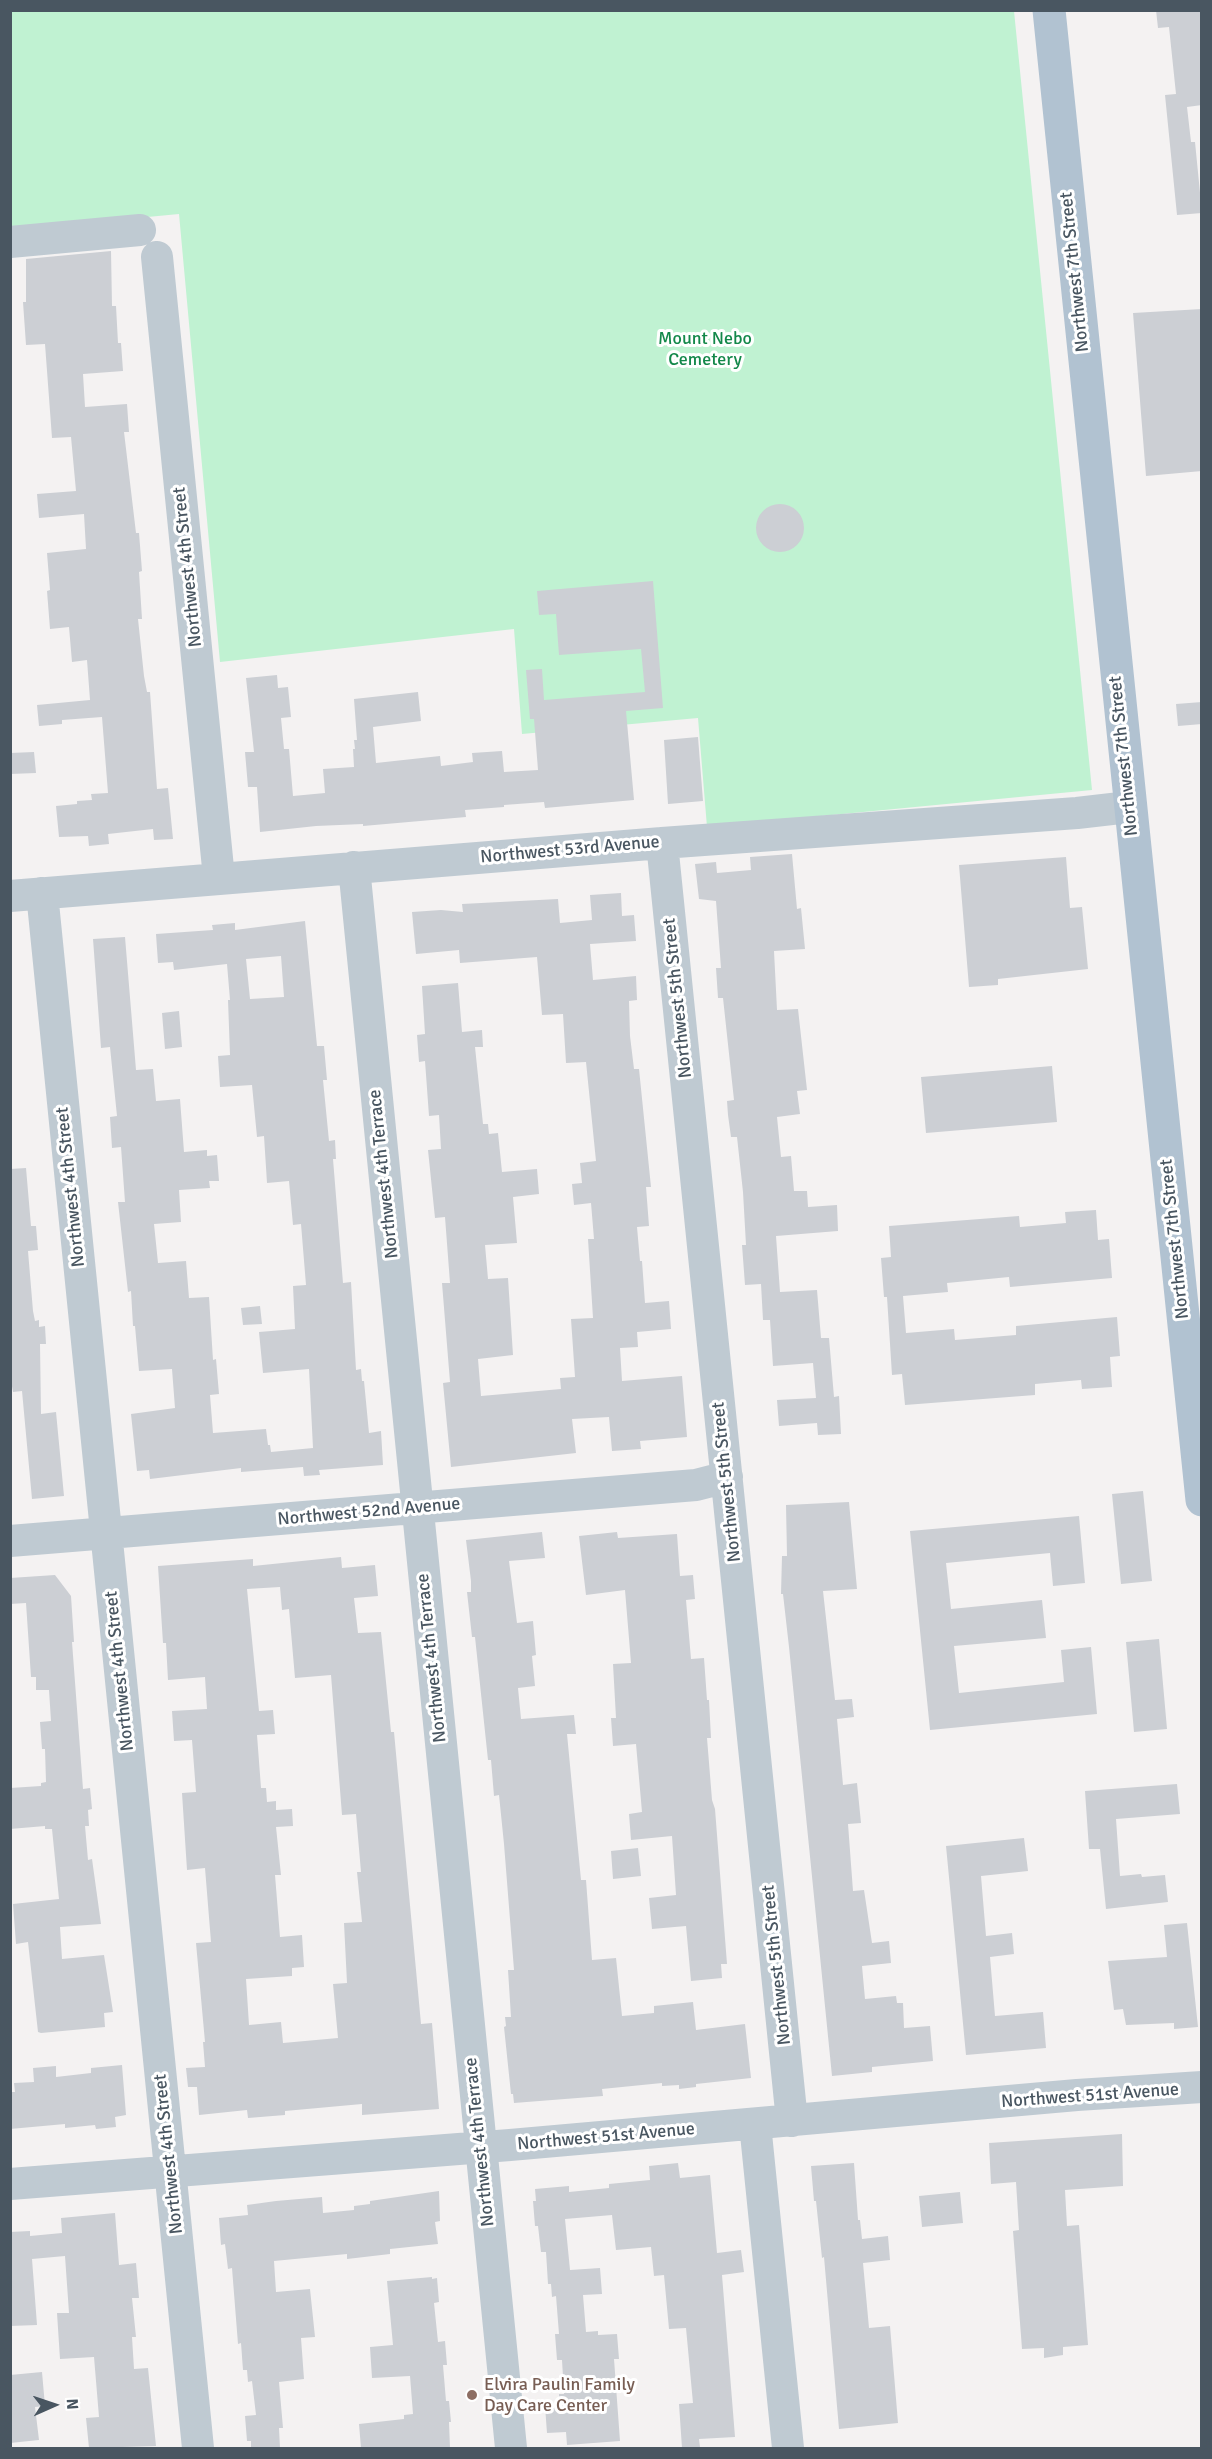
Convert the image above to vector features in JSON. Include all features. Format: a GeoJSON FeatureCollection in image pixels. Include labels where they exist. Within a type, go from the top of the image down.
{"type":"FeatureCollection","features":[{"type":"Feature","properties":{"kind":"main road","name":"Northwest 7th Street"},"geometry":{"type":"LineString","coordinates":[[1048,10],[1202,1500]]}},
{"type":"Feature","properties":{"kind":"street"},"geometry":{"type":"LineString","coordinates":[[10,242],[140,230]]}},
{"type":"Feature","properties":{"kind":"street","name":"Northwest 4th Street"},"geometry":{"type":"LineString","coordinates":[[157,257],[219,878]]}},
{"type":"Feature","properties":{"kind":"street","name":"Northwest 53rd Avenue"},"geometry":{"type":"LineString","coordinates":[[10,896],[662,843],[1077,813],[1129,807]]}},
{"type":"Feature","properties":{"kind":"street","name":"Northwest 5th Street"},"geometry":{"type":"LineString","coordinates":[[662,843],[792,2121]]}},
{"type":"Feature","properties":{"kind":"street","name":"Northwest 4th Terrace"},"geometry":{"type":"LineString","coordinates":[[354,867],[511,2448]]}},
{"type":"Feature","properties":{"kind":"street","name":"Northwest 4th Street"},"geometry":{"type":"LineString","coordinates":[[42,893],[198,2448]]}},
{"type":"Feature","properties":{"kind":"street","name":"Northwest 52nd Avenue"},"geometry":{"type":"LineString","coordinates":[[10,1541],[696,1485],[727,1477]]}},
{"type":"Feature","properties":{"kind":"street","name":"Northwest 51st Avenue"},"geometry":{"type":"LineString","coordinates":[[10,2184],[792,2121],[1077,2095],[1202,2087]]}},
{"type":"Feature","properties":{"kind":"street"},"geometry":{"type":"LineString","coordinates":[[756,2124],[789,2448]]}},
{"type":"Feature","properties":{"kind":"green space","name":"Mount Nebo Cemetery"},"geometry":{"type":"Polygon","coordinates":[[[11,11],[1014,11],[1092,790],[707,827],[698,718],[522,734],[514,629],[220,662],[179,214],[11,230],[11,11]]]}},
{"type":"Feature","properties":{"kind":"building"},"geometry":{"type":"Polygon","coordinates":[[[1156,10],[1202,10],[1202,105],[1187,107],[1191,142],[1195,142],[1202,213],[1177,215],[1165,95],[1176,94],[1169,27],[1158,28],[1156,10]]]}},
{"type":"Feature","properties":{"kind":"building"},"geometry":{"type":"Polygon","coordinates":[[[111,251],[112,306],[116,306],[118,343],[121,343],[123,371],[83,374],[85,407],[127,404],[129,432],[124,432],[136,533],[139,533],[142,619],[138,619],[144,676],[147,692],[150,692],[157,789],[168,788],[173,839],[154,840],[153,829],[108,834],[109,844],[89,846],[88,836],[59,837],[56,806],[92,800],[91,794],[108,793],[102,717],[62,720],[62,724],[39,726],[37,705],[90,700],[87,660],[72,662],[69,627],[50,629],[47,591],[50,590],[47,553],[86,549],[84,514],[39,518],[37,494],[76,491],[71,437],[52,438],[45,344],[26,345],[23,302],[26,302],[26,259],[111,251]]]}},
{"type":"Feature","properties":{"kind":"building"},"geometry":{"type":"Polygon","coordinates":[[[1202,309],[1202,471],[1146,476],[1133,313],[1202,309]]]}},
{"type":"Feature","properties":{"kind":"building"},"geometry":{"type":"Polygon","coordinates":[[[775,504],[785,504],[797,511],[804,523],[804,533],[797,545],[785,552],[775,552],[760,541],[756,533],[756,523],[767,508],[775,504]]]}},
{"type":"Feature","properties":{"kind":"building"},"geometry":{"type":"Polygon","coordinates":[[[653,581],[663,708],[626,711],[634,800],[545,808],[544,802],[504,805],[504,807],[465,810],[466,817],[363,826],[363,824],[316,826],[260,832],[257,787],[248,787],[245,752],[254,752],[246,678],[277,675],[278,688],[288,687],[291,717],[281,718],[284,749],[289,749],[293,796],[325,793],[323,769],[354,767],[354,740],[357,740],[354,699],[418,692],[421,721],[373,727],[376,763],[440,756],[441,766],[473,762],[472,753],[502,751],[504,772],[538,770],[534,719],[530,719],[526,670],[542,669],[544,700],[645,692],[641,649],[559,655],[556,614],[539,615],[537,591],[653,581]]]}},
{"type":"Feature","properties":{"kind":"building"},"geometry":{"type":"Polygon","coordinates":[[[1202,702],[1202,724],[1178,726],[1176,704],[1202,702]]]}},
{"type":"Feature","properties":{"kind":"building"},"geometry":{"type":"Polygon","coordinates":[[[698,737],[703,801],[668,804],[664,740],[698,737]]]}},
{"type":"Feature","properties":{"kind":"building"},"geometry":{"type":"Polygon","coordinates":[[[34,752],[36,773],[10,774],[10,753],[34,752]]]}},
{"type":"Feature","properties":{"kind":"building"},"geometry":{"type":"Polygon","coordinates":[[[792,854],[797,909],[801,908],[805,949],[774,951],[777,1010],[798,1009],[807,1090],[797,1091],[800,1114],[777,1117],[781,1157],[791,1156],[794,1191],[807,1191],[808,1207],[837,1205],[838,1231],[776,1236],[780,1292],[817,1290],[821,1338],[829,1338],[834,1397],[839,1396],[841,1434],[818,1435],[817,1423],[779,1426],[777,1400],[816,1398],[813,1363],[773,1366],[770,1320],[763,1320],[761,1284],[745,1285],[742,1245],[746,1245],[743,1192],[737,1137],[731,1137],[728,1115],[727,1101],[734,1100],[723,998],[718,998],[716,968],[721,968],[716,901],[699,899],[695,864],[716,862],[717,873],[751,870],[750,857],[792,854]]]}},
{"type":"Feature","properties":{"kind":"building"},"geometry":{"type":"Polygon","coordinates":[[[1066,857],[1070,908],[1082,907],[1088,969],[998,979],[998,985],[969,987],[959,865],[1066,857]]]}},
{"type":"Feature","properties":{"kind":"building"},"geometry":{"type":"Polygon","coordinates":[[[621,893],[622,916],[634,915],[636,941],[590,944],[593,980],[636,976],[637,1000],[629,1001],[630,1036],[634,1069],[639,1069],[651,1187],[646,1187],[649,1226],[637,1227],[640,1261],[642,1261],[645,1303],[669,1301],[671,1329],[637,1332],[638,1347],[620,1348],[622,1381],[682,1376],[687,1437],[640,1441],[641,1449],[612,1451],[609,1417],[572,1419],[576,1453],[451,1467],[443,1383],[450,1382],[442,1283],[450,1283],[445,1217],[435,1218],[428,1150],[441,1149],[439,1115],[429,1116],[425,1061],[419,1062],[417,1035],[425,1034],[422,986],[458,983],[462,1032],[482,1030],[483,1047],[475,1047],[483,1124],[488,1124],[489,1134],[498,1133],[502,1172],[537,1169],[539,1194],[513,1197],[517,1243],[485,1245],[488,1279],[508,1278],[513,1355],[478,1359],[481,1396],[561,1389],[560,1378],[575,1377],[571,1319],[593,1318],[588,1239],[594,1239],[591,1203],[574,1205],[572,1184],[582,1183],[580,1163],[596,1161],[586,1062],[566,1063],[563,1014],[542,1015],[537,957],[460,963],[459,950],[416,954],[412,912],[441,910],[463,912],[462,904],[558,899],[560,923],[592,920],[590,895],[621,893]]]}},
{"type":"Feature","properties":{"kind":"building"},"geometry":{"type":"Polygon","coordinates":[[[305,921],[317,1046],[324,1046],[327,1080],[323,1080],[329,1141],[335,1140],[336,1159],[333,1159],[343,1283],[351,1282],[356,1370],[361,1369],[362,1381],[364,1381],[369,1433],[381,1431],[383,1465],[319,1470],[320,1475],[304,1476],[303,1467],[241,1472],[241,1468],[150,1479],[149,1470],[137,1471],[131,1414],[175,1408],[172,1369],[139,1371],[131,1291],[128,1292],[118,1202],[125,1202],[121,1147],[112,1148],[110,1117],[117,1116],[110,1047],[101,1048],[93,939],[125,937],[136,1070],[153,1069],[156,1101],[180,1099],[184,1152],[207,1150],[207,1156],[217,1155],[219,1181],[209,1181],[210,1188],[179,1190],[181,1222],[154,1224],[158,1263],[186,1261],[189,1298],[209,1297],[213,1360],[216,1359],[219,1394],[210,1395],[213,1433],[266,1429],[271,1452],[313,1448],[309,1369],[263,1373],[259,1332],[295,1329],[293,1286],[306,1285],[301,1224],[293,1225],[289,1181],[267,1183],[264,1136],[257,1137],[252,1085],[220,1087],[218,1056],[230,1055],[228,1000],[230,1000],[227,964],[174,970],[173,962],[158,963],[156,934],[213,930],[212,925],[235,923],[235,930],[305,921]],[[281,956],[246,959],[250,999],[284,997],[281,956]]]}},
{"type":"Feature","properties":{"kind":"building"},"geometry":{"type":"Polygon","coordinates":[[[179,1011],[182,1047],[165,1049],[162,1013],[179,1011]]]}},
{"type":"Feature","properties":{"kind":"building"},"geometry":{"type":"Polygon","coordinates":[[[1052,1066],[1057,1122],[926,1133],[921,1077],[1052,1066]]]}},
{"type":"Feature","properties":{"kind":"building"},"geometry":{"type":"Polygon","coordinates":[[[26,1168],[31,1226],[36,1226],[38,1250],[28,1251],[33,1311],[35,1321],[39,1320],[39,1327],[45,1326],[46,1344],[40,1344],[41,1414],[56,1412],[64,1496],[32,1499],[22,1391],[13,1392],[10,1375],[10,1169],[26,1168]]]}},
{"type":"Feature","properties":{"kind":"building"},"geometry":{"type":"Polygon","coordinates":[[[1096,1210],[1098,1240],[1109,1239],[1112,1278],[1010,1287],[1009,1277],[947,1283],[948,1292],[903,1296],[906,1333],[954,1329],[955,1340],[1016,1335],[1016,1326],[1117,1317],[1120,1356],[1110,1357],[1112,1387],[1082,1389],[1081,1380],[1035,1384],[1035,1395],[905,1405],[902,1374],[892,1375],[887,1297],[884,1297],[881,1258],[891,1257],[889,1226],[1019,1216],[1020,1227],[1066,1223],[1065,1212],[1096,1210]]]}},
{"type":"Feature","properties":{"kind":"building"},"geometry":{"type":"Polygon","coordinates":[[[260,1306],[262,1324],[243,1325],[241,1308],[260,1306]]]}},
{"type":"Feature","properties":{"kind":"building"},"geometry":{"type":"Polygon","coordinates":[[[1143,1491],[1152,1581],[1121,1584],[1112,1494],[1143,1491]]]}},
{"type":"Feature","properties":{"kind":"building"},"geometry":{"type":"Polygon","coordinates":[[[849,1502],[857,1589],[823,1591],[835,1700],[852,1699],[854,1717],[837,1719],[843,1785],[857,1783],[861,1823],[848,1824],[853,1891],[864,1890],[872,1943],[889,1941],[891,1963],[862,1966],[865,1999],[896,1996],[897,2003],[903,2003],[904,2028],[930,2026],[933,2061],[872,2067],[872,2072],[832,2076],[789,1647],[783,1594],[781,1594],[782,1556],[787,1556],[786,1505],[849,1502]]]}},
{"type":"Feature","properties":{"kind":"building"},"geometry":{"type":"Polygon","coordinates":[[[1079,1516],[1085,1583],[1053,1586],[1050,1553],[946,1563],[951,1609],[1042,1600],[1046,1638],[954,1646],[959,1693],[1064,1682],[1061,1650],[1091,1647],[1097,1714],[930,1730],[910,1531],[1079,1516]]]}},
{"type":"Feature","properties":{"kind":"building"},"geometry":{"type":"Polygon","coordinates":[[[542,1532],[545,1558],[509,1561],[517,1623],[533,1621],[536,1655],[532,1656],[535,1686],[518,1688],[521,1719],[574,1715],[576,1734],[567,1734],[581,1880],[586,1880],[592,1960],[616,1958],[622,2016],[654,2013],[654,2006],[693,2002],[696,2030],[745,2024],[751,2078],[696,2084],[696,2087],[679,2089],[679,2085],[662,2086],[662,2083],[602,2089],[603,2096],[514,2103],[513,2094],[511,2094],[504,2027],[506,2026],[505,2017],[511,2017],[508,1970],[514,1970],[504,1844],[499,1795],[494,1796],[491,1760],[488,1760],[475,1637],[472,1637],[467,1592],[471,1592],[471,1581],[466,1540],[542,1532]]]}},
{"type":"Feature","properties":{"kind":"building"},"geometry":{"type":"Polygon","coordinates":[[[617,1532],[618,1538],[677,1534],[680,1576],[693,1575],[695,1599],[686,1600],[691,1659],[704,1658],[707,1700],[709,1700],[711,1738],[707,1738],[727,1964],[721,1964],[722,1978],[691,1981],[686,1926],[652,1929],[649,1898],[676,1895],[672,1836],[631,1840],[629,1814],[642,1812],[636,1744],[613,1746],[611,1718],[616,1718],[613,1664],[631,1663],[625,1590],[586,1595],[579,1536],[617,1532]]]}},
{"type":"Feature","properties":{"kind":"building"},"geometry":{"type":"Polygon","coordinates":[[[341,1557],[342,1568],[375,1565],[378,1596],[354,1598],[358,1633],[381,1632],[391,1732],[394,1732],[421,2024],[432,2023],[439,2109],[362,2115],[362,2104],[285,2111],[285,2115],[248,2118],[247,2110],[199,2115],[197,2087],[188,2087],[186,2068],[205,2067],[203,2042],[205,2042],[196,1943],[211,1942],[205,1868],[187,1870],[182,1793],[196,1792],[192,1740],[174,1741],[172,1711],[207,1709],[205,1677],[168,1680],[158,1566],[253,1559],[253,1566],[341,1557]],[[280,1587],[247,1589],[259,1711],[273,1710],[275,1734],[257,1735],[261,1788],[266,1788],[267,1802],[276,1801],[276,1810],[292,1809],[293,1826],[276,1827],[281,1875],[275,1875],[280,1937],[302,1935],[304,1967],[292,1968],[292,1976],[246,1979],[249,2025],[281,2022],[283,2043],[338,2038],[333,1984],[347,1983],[344,1923],[362,1922],[357,1872],[361,1872],[356,1814],[342,1815],[331,1675],[295,1678],[289,1609],[282,1610],[280,1587]]]}},
{"type":"Feature","properties":{"kind":"building"},"geometry":{"type":"Polygon","coordinates":[[[55,1575],[71,1596],[74,1642],[72,1642],[83,1789],[90,1788],[92,1809],[88,1810],[89,1826],[85,1826],[88,1860],[92,1859],[101,1924],[60,1927],[62,1959],[104,1955],[113,2012],[104,2013],[105,2027],[41,2033],[38,2032],[28,1942],[16,1944],[13,1904],[59,1899],[52,1829],[45,1829],[45,1826],[10,1829],[10,1788],[41,1786],[41,1783],[46,1782],[45,1749],[42,1749],[40,1722],[51,1721],[49,1690],[36,1690],[36,1677],[31,1677],[26,1603],[10,1604],[10,1578],[55,1575]]]}},
{"type":"Feature","properties":{"kind":"building"},"geometry":{"type":"Polygon","coordinates":[[[1159,1639],[1167,1729],[1134,1732],[1126,1642],[1159,1639]]]}},
{"type":"Feature","properties":{"kind":"building"},"geometry":{"type":"Polygon","coordinates":[[[1177,1784],[1180,1814],[1116,1819],[1120,1876],[1165,1875],[1168,1902],[1106,1909],[1100,1849],[1089,1849],[1085,1791],[1177,1784]]]}},
{"type":"Feature","properties":{"kind":"building"},"geometry":{"type":"Polygon","coordinates":[[[1024,1838],[1028,1871],[981,1876],[986,1936],[1012,1933],[1014,1954],[990,1957],[995,2016],[1043,2012],[1046,2048],[966,2055],[946,1846],[1024,1838]]]}},
{"type":"Feature","properties":{"kind":"building"},"geometry":{"type":"Polygon","coordinates":[[[638,1848],[641,1876],[613,1879],[611,1851],[638,1848]]]}},
{"type":"Feature","properties":{"kind":"building"},"geometry":{"type":"Polygon","coordinates":[[[1187,1923],[1198,2027],[1174,2029],[1174,2023],[1126,2025],[1123,2009],[1114,2010],[1108,1961],[1167,1957],[1164,1925],[1187,1923]]]}},
{"type":"Feature","properties":{"kind":"building"},"geometry":{"type":"Polygon","coordinates":[[[122,2065],[126,2115],[115,2117],[116,2127],[96,2129],[95,2125],[65,2128],[65,2124],[10,2129],[10,2092],[15,2092],[14,2083],[34,2082],[33,2068],[56,2066],[56,2077],[91,2073],[91,2068],[122,2065]]]}},
{"type":"Feature","properties":{"kind":"building"},"geometry":{"type":"Polygon","coordinates":[[[1122,2134],[1123,2186],[1065,2190],[1067,2226],[1079,2225],[1088,2345],[1063,2347],[1063,2355],[1044,2358],[1044,2348],[1022,2349],[1013,2231],[1019,2230],[1016,2182],[991,2184],[989,2143],[1122,2134]]]}},
{"type":"Feature","properties":{"kind":"building"},"geometry":{"type":"Polygon","coordinates":[[[678,2163],[680,2178],[710,2175],[717,2253],[741,2250],[744,2272],[722,2275],[735,2437],[699,2439],[700,2447],[682,2448],[679,2404],[693,2403],[686,2328],[669,2329],[664,2275],[654,2276],[651,2247],[616,2250],[612,2215],[565,2219],[570,2270],[600,2268],[602,2294],[583,2295],[586,2332],[598,2331],[598,2335],[617,2334],[619,2359],[614,2359],[620,2441],[567,2445],[566,2432],[547,2433],[545,2406],[559,2405],[559,2394],[564,2394],[562,2360],[557,2360],[555,2334],[559,2334],[556,2296],[552,2297],[551,2284],[548,2284],[546,2252],[541,2252],[538,2226],[535,2226],[533,2201],[536,2201],[535,2189],[569,2186],[569,2192],[609,2188],[609,2184],[650,2180],[649,2166],[678,2163]]]}},
{"type":"Feature","properties":{"kind":"building"},"geometry":{"type":"Polygon","coordinates":[[[854,2163],[858,2220],[860,2220],[862,2239],[888,2236],[890,2260],[863,2263],[869,2328],[890,2326],[898,2423],[839,2429],[824,2257],[822,2258],[811,2166],[854,2163]]]}},
{"type":"Feature","properties":{"kind":"building"},"geometry":{"type":"Polygon","coordinates":[[[439,2191],[440,2221],[435,2222],[438,2244],[390,2249],[390,2254],[347,2259],[347,2254],[274,2261],[276,2292],[310,2289],[315,2337],[301,2338],[304,2379],[279,2382],[283,2428],[279,2428],[280,2448],[251,2448],[251,2441],[247,2441],[245,2416],[256,2415],[252,2381],[248,2382],[247,2370],[243,2370],[241,2343],[238,2344],[232,2268],[228,2269],[225,2244],[221,2245],[219,2218],[248,2215],[247,2205],[276,2201],[322,2197],[323,2213],[354,2210],[354,2206],[370,2204],[370,2201],[439,2191]]]}},
{"type":"Feature","properties":{"kind":"building"},"geometry":{"type":"Polygon","coordinates":[[[960,2192],[963,2223],[922,2227],[919,2196],[960,2192]]]}},
{"type":"Feature","properties":{"kind":"building"},"geometry":{"type":"Polygon","coordinates":[[[115,2213],[119,2265],[136,2263],[139,2298],[132,2298],[136,2337],[132,2337],[134,2369],[148,2368],[156,2446],[89,2448],[86,2418],[99,2417],[94,2357],[60,2359],[57,2313],[69,2313],[65,2256],[32,2259],[37,2325],[10,2326],[10,2232],[30,2231],[30,2236],[62,2233],[61,2218],[115,2213]]]}},
{"type":"Feature","properties":{"kind":"building"},"geometry":{"type":"Polygon","coordinates":[[[432,2277],[432,2279],[437,2278],[439,2302],[434,2303],[438,2342],[445,2341],[447,2365],[443,2365],[446,2401],[449,2401],[451,2422],[449,2422],[450,2448],[361,2448],[359,2424],[404,2419],[404,2415],[413,2414],[410,2376],[372,2378],[370,2347],[393,2345],[387,2281],[432,2277]]]}},
{"type":"Feature","properties":{"kind":"building"},"geometry":{"type":"Polygon","coordinates":[[[42,2372],[45,2406],[35,2407],[39,2440],[10,2443],[10,2375],[42,2372]]]}},
{"type":"Feature","properties":{"kind":"place","name":"Elvira Paulin Family Day Care Center"},"geometry":{"type":"Point","coordinates":[472,2395]}}]}
